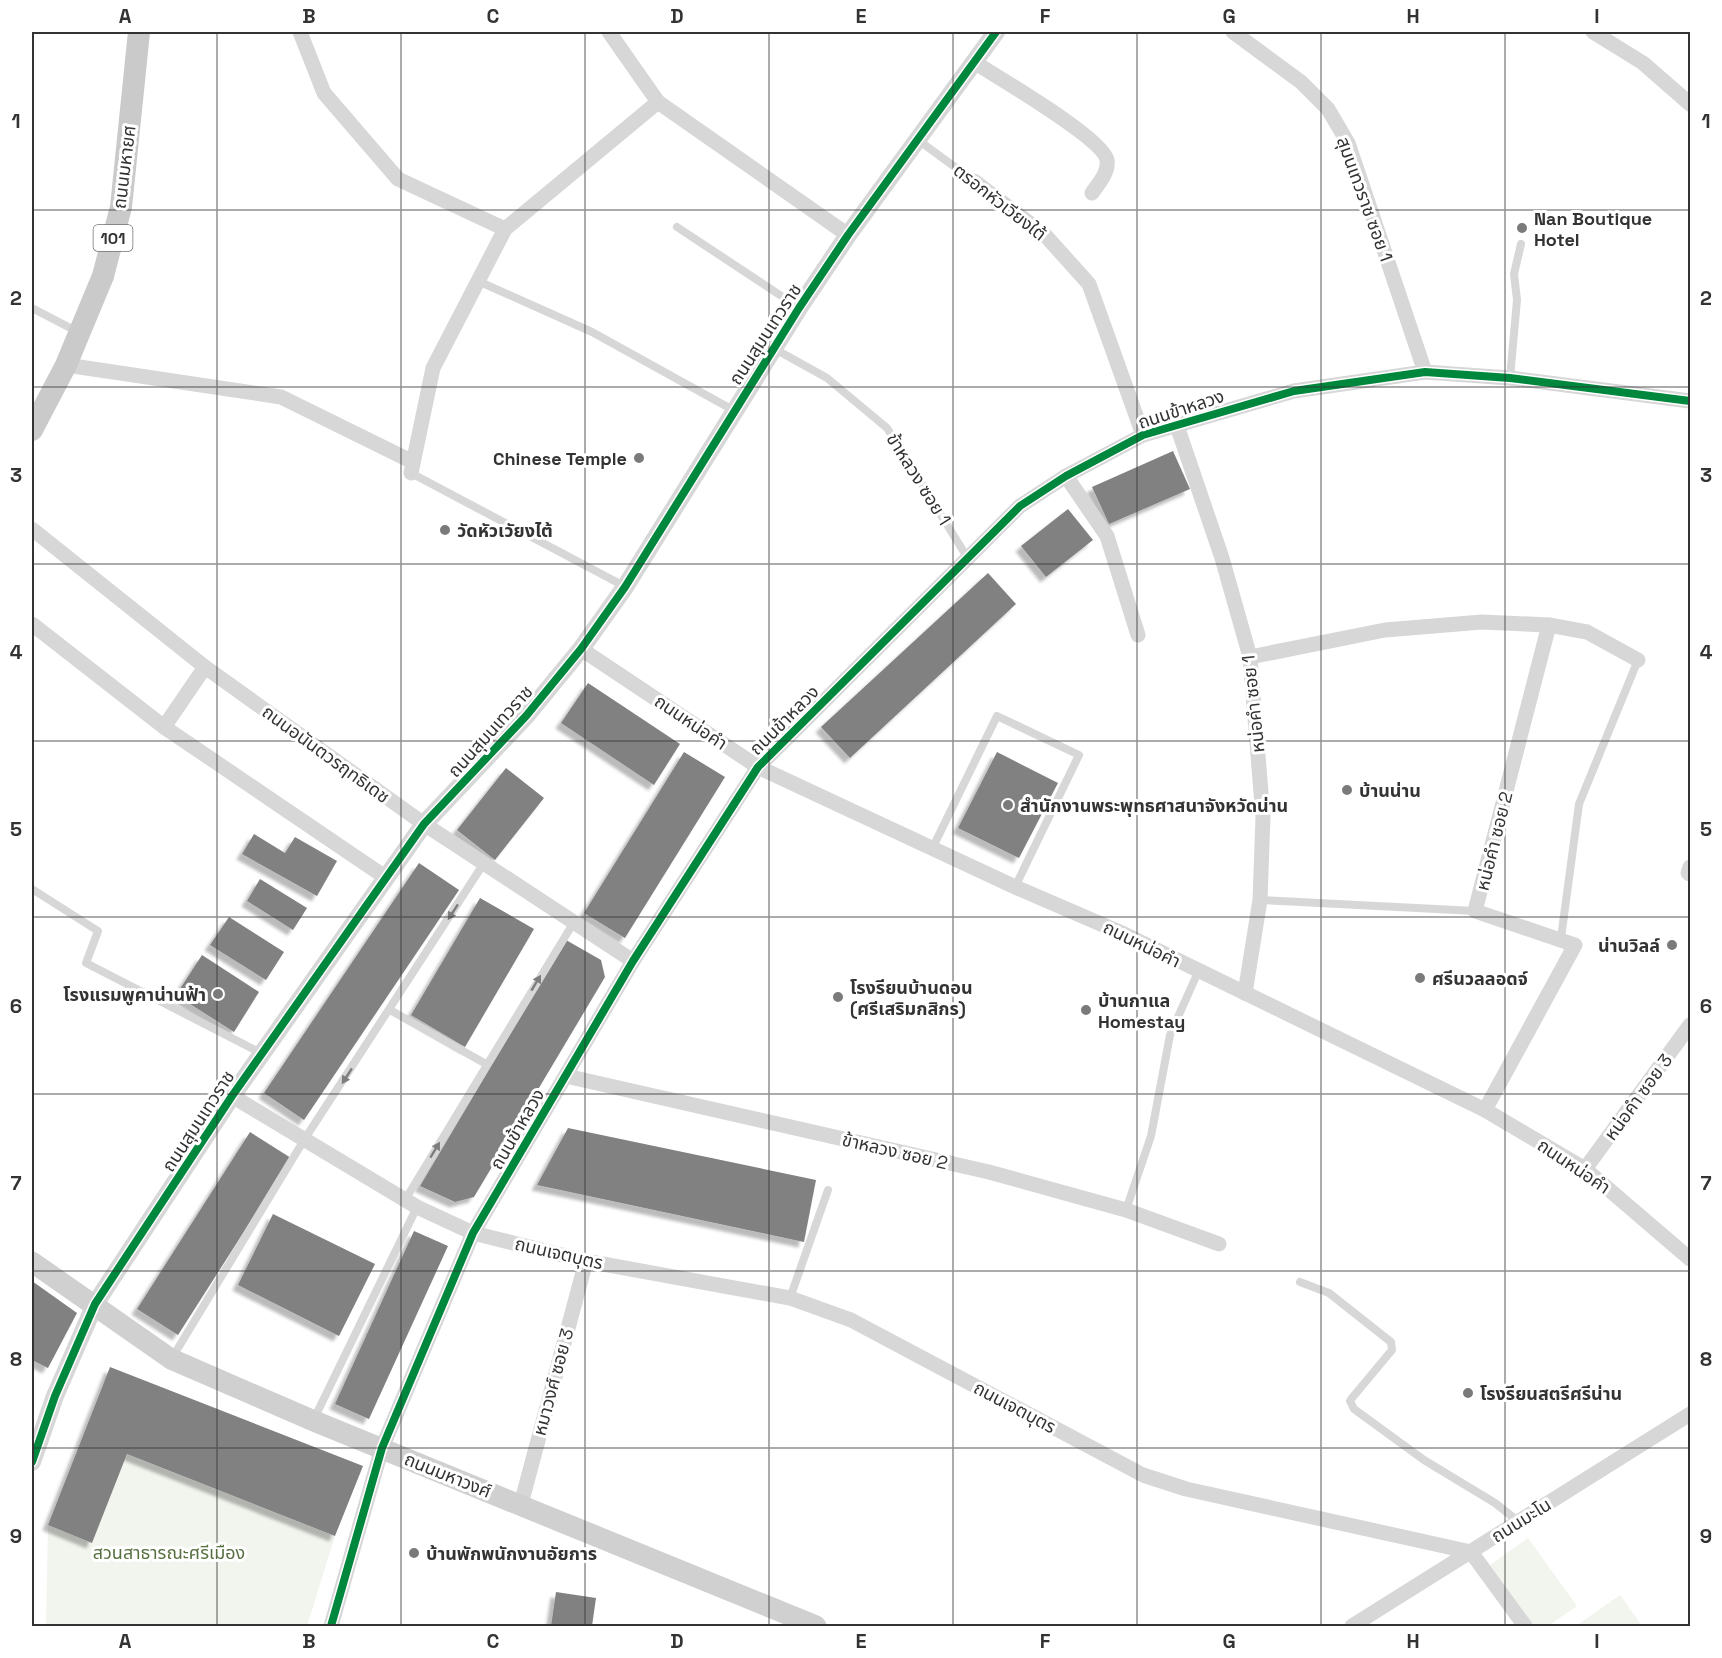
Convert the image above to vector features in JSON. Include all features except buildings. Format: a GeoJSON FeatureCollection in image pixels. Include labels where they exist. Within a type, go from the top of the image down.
{"type":"FeatureCollection","features":[{"type":"Feature","properties":{"kind":"main road","name":"ถนนมหายศ"},"geometry":{"type":"LineString","coordinates":[[32,430],[66,365],[103,276],[121,207],[139,32]]}},
{"type":"Feature","properties":{"kind":"main road","name":"ถนนมหาวงศ์"},"geometry":{"type":"LineString","coordinates":[[32,1262],[171,1359],[314,1421],[816,1626]]}},
{"type":"Feature","properties":{"kind":"street"},"geometry":{"type":"LineString","coordinates":[[300,32],[324,93],[398,179],[505,229]]}},
{"type":"Feature","properties":{"kind":"street"},"geometry":{"type":"LineString","coordinates":[[609,32],[658,102],[848,235]]}},
{"type":"Feature","properties":{"kind":"street","name":"ถนนสุมนเทวราช"},"geometry":{"type":"LineString","coordinates":[[32,1462],[55,1396],[95,1304],[232,1095],[424,824],[526,716],[581,649],[625,587],[733,410],[848,235],[996,32]]}},
{"type":"Feature","properties":{"kind":"street","name":"สุมนเทวราช ซอย 1"},"geometry":{"type":"LineString","coordinates":[[1233,32],[1301,82],[1328,109],[1348,143],[1425,372]]}},
{"type":"Feature","properties":{"kind":"street"},"geometry":{"type":"LineString","coordinates":[[1593,32],[1643,63],[1690,104]]}},
{"type":"Feature","properties":{"kind":"street"},"geometry":{"type":"LineString","coordinates":[[974,62],[1081,131],[1100,148],[1107,158],[1107,166],[1103,178],[1092,193]]}},
{"type":"Feature","properties":{"kind":"street"},"geometry":{"type":"LineString","coordinates":[[66,365],[281,397],[411,467],[433,368],[505,229],[658,102]]}},
{"type":"Feature","properties":{"kind":"street","name":"ตรอกหัวเวียงใต้"},"geometry":{"type":"LineString","coordinates":[[974,181],[1045,235],[1089,284],[1143,435]]}},
{"type":"Feature","properties":{"kind":"street","name":"ถนนข้าหลวง"},"geometry":{"type":"LineString","coordinates":[[331,1626],[382,1448],[473,1233],[633,961],[758,767],[1020,506],[1066,476],[1143,435],[1176,423],[1294,391],[1425,372],[1510,378],[1690,401]]}},
{"type":"Feature","properties":{"kind":"street","name":"หน่อคำ ซอย 1"},"geometry":{"type":"LineString","coordinates":[[1176,423],[1222,558],[1250,657],[1263,816],[1260,900],[1245,993]]}},
{"type":"Feature","properties":{"kind":"street"},"geometry":{"type":"LineString","coordinates":[[1066,476],[1107,536],[1138,635]]}},
{"type":"Feature","properties":{"kind":"street","name":"ถนนอนันตวรฤทธิเดช"},"geometry":{"type":"LineString","coordinates":[[32,529],[205,667],[424,824],[633,961]]}},
{"type":"Feature","properties":{"kind":"street"},"geometry":{"type":"LineString","coordinates":[[1250,657],[1384,630],[1482,622],[1549,625],[1587,632],[1638,660]]}},
{"type":"Feature","properties":{"kind":"street"},"geometry":{"type":"LineString","coordinates":[[32,624],[164,728],[385,877]]}},
{"type":"Feature","properties":{"kind":"street","name":"หน่อคำ ซอย 2"},"geometry":{"type":"LineString","coordinates":[[1549,625],[1475,911],[1561,938]]}},
{"type":"Feature","properties":{"kind":"street","name":"ถนนหน่อคำ"},"geometry":{"type":"LineString","coordinates":[[581,649],[758,767],[1015,887],[1124,934],[1485,1110],[1585,1169],[1690,1259]]}},
{"type":"Feature","properties":{"kind":"street"},"geometry":{"type":"LineString","coordinates":[[164,728],[205,667]]}},
{"type":"Feature","properties":{"kind":"street"},"geometry":{"type":"LineString","coordinates":[[1690,867],[1688,873],[1690,874]]}},
{"type":"Feature","properties":{"kind":"street"},"geometry":{"type":"LineString","coordinates":[[1485,1110],[1575,945],[1561,938]]}},
{"type":"Feature","properties":{"kind":"street","name":"หน่อคำ ซอย 3"},"geometry":{"type":"LineString","coordinates":[[1585,1169],[1690,1025]]}},
{"type":"Feature","properties":{"kind":"street","name":"ข้าหลวง ซอย 2"},"geometry":{"type":"LineString","coordinates":[[566,1076],[989,1172],[1126,1210],[1218,1244]]}},
{"type":"Feature","properties":{"kind":"street","name":"ถนนเจตบุตร"},"geometry":{"type":"LineString","coordinates":[[232,1095],[411,1204],[473,1233],[585,1261],[790,1298],[851,1320],[1143,1475],[1186,1490],[1471,1552]]}},
{"type":"Feature","properties":{"kind":"street","name":"หมาวงศ์ ซอย 3"},"geometry":{"type":"LineString","coordinates":[[521,1504],[585,1261]]}},
{"type":"Feature","properties":{"kind":"street","name":"ถนนมะโน"},"geometry":{"type":"LineString","coordinates":[[1352,1626],[1690,1414]]}},
{"type":"Feature","properties":{"kind":"street"},"geometry":{"type":"LineString","coordinates":[[1471,1552],[1524,1626]]}},
{"type":"Feature","properties":{"kind":"lane","name":"ตรอกหัวเวียงใต้"},"geometry":{"type":"LineString","coordinates":[[918,140],[974,181]]}},
{"type":"Feature","properties":{"kind":"lane"},"geometry":{"type":"LineString","coordinates":[[677,227],[799,308]]}},
{"type":"Feature","properties":{"kind":"lane"},"geometry":{"type":"LineString","coordinates":[[1510,378],[1517,300],[1514,274],[1521,244]]}},
{"type":"Feature","properties":{"kind":"lane"},"geometry":{"type":"LineString","coordinates":[[478,281],[592,332],[733,410]]}},
{"type":"Feature","properties":{"kind":"lane"},"geometry":{"type":"LineString","coordinates":[[32,308],[79,333]]}},
{"type":"Feature","properties":{"kind":"lane","name":"ข้าหลวง ซอย 1"},"geometry":{"type":"LineString","coordinates":[[773,348],[827,378],[888,428],[967,557]]}},
{"type":"Feature","properties":{"kind":"lane"},"geometry":{"type":"LineString","coordinates":[[411,467],[625,587]]}},
{"type":"Feature","properties":{"kind":"lane"},"geometry":{"type":"LineString","coordinates":[[1561,938],[1579,804],[1638,660]]}},
{"type":"Feature","properties":{"kind":"lane"},"geometry":{"type":"LineString","coordinates":[[932,849],[997,716],[1079,755],[1015,887]]}},
{"type":"Feature","properties":{"kind":"lane"},"geometry":{"type":"LineString","coordinates":[[171,1359],[304,1140],[484,862]]}},
{"type":"Feature","properties":{"kind":"lane"},"geometry":{"type":"LineString","coordinates":[[32,889],[98,931],[86,963],[261,1053]]}},
{"type":"Feature","properties":{"kind":"lane"},"geometry":{"type":"LineString","coordinates":[[1260,900],[1475,911]]}},
{"type":"Feature","properties":{"kind":"lane"},"geometry":{"type":"LineString","coordinates":[[314,1421],[411,1204],[486,1064],[574,921]]}},
{"type":"Feature","properties":{"kind":"lane"},"geometry":{"type":"LineString","coordinates":[[1126,1210],[1151,1136],[1170,1035],[1198,972]]}},
{"type":"Feature","properties":{"kind":"lane"},"geometry":{"type":"LineString","coordinates":[[390,1010],[486,1064]]}},
{"type":"Feature","properties":{"kind":"lane"},"geometry":{"type":"LineString","coordinates":[[790,1298],[828,1190]]}},
{"type":"Feature","properties":{"kind":"lane"},"geometry":{"type":"LineString","coordinates":[[1300,1282],[1329,1293],[1391,1342],[1392,1350],[1350,1401],[1354,1409],[1424,1460],[1495,1503],[1519,1522]]}},
{"type":"Feature","properties":{"kind":"green space","name":"สวนสาธารณะศรีเมือง"},"geometry":{"type":"Polygon","coordinates":[[[127,1454],[335,1536],[307,1626],[46,1626],[48,1525],[92,1542],[127,1454]]]}},
{"type":"Feature","properties":{"kind":"green space"},"geometry":{"type":"Polygon","coordinates":[[[1528,1538],[1577,1606],[1548,1626],[1534,1626],[1490,1565],[1528,1538]]]}},
{"type":"Feature","properties":{"kind":"green space"},"geometry":{"type":"Polygon","coordinates":[[[1620,1595],[1642,1626],[1576,1626],[1620,1595]]]}},
{"type":"Feature","properties":{"kind":"cycle path"},"geometry":{"type":"LineString","coordinates":[[32,1462],[55,1396],[95,1304],[232,1096],[424,824],[526,716],[581,649],[625,587],[799,308],[848,235],[996,32]]}},
{"type":"Feature","properties":{"kind":"cycle path"},"geometry":{"type":"LineString","coordinates":[[331,1626],[382,1448],[473,1233],[633,961],[758,767],[1020,506],[1066,476],[1143,435],[1294,391],[1425,372],[1510,378],[1690,401]]}},
{"type":"Feature","properties":{"kind":"place","name":"Nan Boutique Hotel"},"geometry":{"type":"Point","coordinates":[1522,228]}},
{"type":"Feature","properties":{"kind":"place","name":"Chinese Temple"},"geometry":{"type":"Point","coordinates":[639,458]}},
{"type":"Feature","properties":{"kind":"place","name":"วัดหัวเวัยงไต้"},"geometry":{"type":"Point","coordinates":[445,530]}},
{"type":"Feature","properties":{"kind":"place","name":"บ้านน่าน"},"geometry":{"type":"Point","coordinates":[1347,790]}},
{"type":"Feature","properties":{"kind":"place","name":"สำนักงานพระพุทธศาสนาจังหวัดน่าน"},"geometry":{"type":"Point","coordinates":[1008,805]}},
{"type":"Feature","properties":{"kind":"place","name":"น่านวิลล์"},"geometry":{"type":"Point","coordinates":[1672,945]}},
{"type":"Feature","properties":{"kind":"place","name":"ศรีนวลลอดจ์"},"geometry":{"type":"Point","coordinates":[1420,978]}},
{"type":"Feature","properties":{"kind":"place","name":"โรงแรมพูคาน่านฟ้า"},"geometry":{"type":"Point","coordinates":[218,994]}},
{"type":"Feature","properties":{"kind":"place","name":"โรงรียนบ้านดอน (ศรีเสริมกสิกร)"},"geometry":{"type":"Point","coordinates":[838,997]}},
{"type":"Feature","properties":{"kind":"place","name":"บ้านกาแล Homestay"},"geometry":{"type":"Point","coordinates":[1086,1010]}},
{"type":"Feature","properties":{"kind":"place","name":"โรงรียนสตรีศรีน่าน"},"geometry":{"type":"Point","coordinates":[1468,1393]}},
{"type":"Feature","properties":{"kind":"place","name":"บ้านพักพนักงานอัยการ"},"geometry":{"type":"Point","coordinates":[414,1553]}}]}
